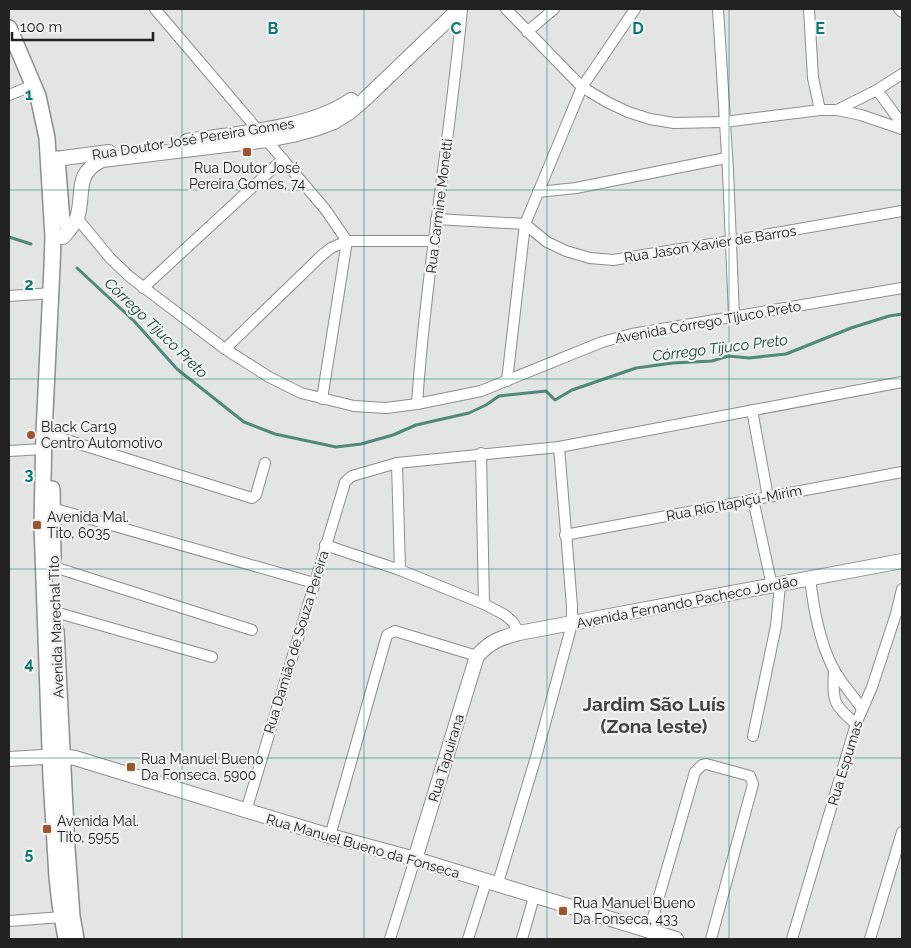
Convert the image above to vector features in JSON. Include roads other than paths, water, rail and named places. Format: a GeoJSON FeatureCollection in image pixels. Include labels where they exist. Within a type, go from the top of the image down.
{"type":"FeatureCollection","features":[{"type":"Feature","properties":{"kind":"main road","name":"Avenida Marechal Tito"},"geometry":{"type":"LineString","coordinates":[[9,28],[38,96],[47,138],[58,159],[60,187],[63,236],[62,294],[52,508],[55,612],[57,877],[66,939]]}},
{"type":"Feature","properties":{"kind":"main road","name":"Avenida Marechal Tito"},"geometry":{"type":"LineString","coordinates":[[58,159],[43,449],[42,524],[56,757],[76,939]]}},
{"type":"Feature","properties":{"kind":"street"},"geometry":{"type":"LineString","coordinates":[[155,9],[326,209],[347,240],[322,399]]}},
{"type":"Feature","properties":{"kind":"street","name":"Rua Doutor José Pereira Gomes"},"geometry":{"type":"LineString","coordinates":[[77,218],[80,190],[86,173],[102,160],[263,135],[311,119],[342,106],[366,87],[446,9]]}},
{"type":"Feature","properties":{"kind":"street","name":"Rua Doutor José Pereira Gomes"},"geometry":{"type":"LineString","coordinates":[[58,159],[318,128],[334,122],[350,112],[461,9]]}},
{"type":"Feature","properties":{"kind":"street","name":"Rua Carmine Monetti"},"geometry":{"type":"LineString","coordinates":[[418,404],[433,241],[454,88],[461,9]]}},
{"type":"Feature","properties":{"kind":"street"},"geometry":{"type":"LineString","coordinates":[[506,9],[582,87],[628,112],[674,123],[724,122],[820,110],[837,110],[861,115],[902,129]]}},
{"type":"Feature","properties":{"kind":"street"},"geometry":{"type":"LineString","coordinates":[[528,32],[554,9]]}},
{"type":"Feature","properties":{"kind":"street"},"geometry":{"type":"LineString","coordinates":[[507,381],[525,224],[582,87],[635,9]]}},
{"type":"Feature","properties":{"kind":"street"},"geometry":{"type":"LineString","coordinates":[[718,9],[734,316]]}},
{"type":"Feature","properties":{"kind":"street"},"geometry":{"type":"LineString","coordinates":[[808,9],[814,78],[820,110]]}},
{"type":"Feature","properties":{"kind":"street"},"geometry":{"type":"LineString","coordinates":[[837,110],[877,90],[902,74]]}},
{"type":"Feature","properties":{"kind":"street"},"geometry":{"type":"LineString","coordinates":[[9,95],[34,85]]}},
{"type":"Feature","properties":{"kind":"street"},"geometry":{"type":"LineString","coordinates":[[877,90],[902,124]]}},
{"type":"Feature","properties":{"kind":"street"},"geometry":{"type":"LineString","coordinates":[[538,192],[576,188],[726,158]]}},
{"type":"Feature","properties":{"kind":"street"},"geometry":{"type":"LineString","coordinates":[[58,159],[79,164],[86,173]]}},
{"type":"Feature","properties":{"kind":"street"},"geometry":{"type":"LineString","coordinates":[[143,288],[283,159]]}},
{"type":"Feature","properties":{"kind":"street","name":"Rua Jason Xavier de Barros"},"geometry":{"type":"LineString","coordinates":[[525,224],[547,242],[566,252],[590,258],[613,260],[730,242],[902,211]]}},
{"type":"Feature","properties":{"kind":"street"},"geometry":{"type":"LineString","coordinates":[[63,236],[77,218]]}},
{"type":"Feature","properties":{"kind":"street","name":"Avenida Córrego Tijuco Preto"},"geometry":{"type":"LineString","coordinates":[[77,218],[110,258],[143,288],[225,349],[269,377],[301,392],[354,406],[386,408],[418,404],[481,391],[609,340],[632,334],[902,288]]}},
{"type":"Feature","properties":{"kind":"street"},"geometry":{"type":"LineString","coordinates":[[436,220],[525,224]]}},
{"type":"Feature","properties":{"kind":"street"},"geometry":{"type":"LineString","coordinates":[[225,349],[331,248],[347,240],[433,241]]}},
{"type":"Feature","properties":{"kind":"street"},"geometry":{"type":"LineString","coordinates":[[9,296],[52,293]]}},
{"type":"Feature","properties":{"kind":"street"},"geometry":{"type":"LineString","coordinates":[[400,570],[397,463],[481,453],[559,447],[902,382]]}},
{"type":"Feature","properties":{"kind":"street"},"geometry":{"type":"LineString","coordinates":[[752,410],[768,497]]}},
{"type":"Feature","properties":{"kind":"street"},"geometry":{"type":"LineString","coordinates":[[54,436],[252,498],[256,495],[266,463]]}},
{"type":"Feature","properties":{"kind":"street"},"geometry":{"type":"LineString","coordinates":[[468,939],[491,884],[536,757],[572,624],[559,447]]}},
{"type":"Feature","properties":{"kind":"street"},"geometry":{"type":"LineString","coordinates":[[9,451],[43,449]]}},
{"type":"Feature","properties":{"kind":"street"},"geometry":{"type":"LineString","coordinates":[[481,453],[484,604]]}},
{"type":"Feature","properties":{"kind":"street","name":"Rua Damião de Souza Pereira"},"geometry":{"type":"LineString","coordinates":[[246,811],[345,482],[352,476],[397,463]]}},
{"type":"Feature","properties":{"kind":"street","name":"Rua Rio Itapiçú-Mirim"},"geometry":{"type":"LineString","coordinates":[[565,535],[902,472]]}},
{"type":"Feature","properties":{"kind":"street"},"geometry":{"type":"LineString","coordinates":[[753,500],[776,586],[776,626],[753,736]]}},
{"type":"Feature","properties":{"kind":"street"},"geometry":{"type":"LineString","coordinates":[[52,508],[314,583]]}},
{"type":"Feature","properties":{"kind":"street"},"geometry":{"type":"LineString","coordinates":[[325,545],[400,570],[484,604],[505,615],[513,622],[519,633]]}},
{"type":"Feature","properties":{"kind":"street","name":"Avenida Fernando Pacheco Jordão"},"geometry":{"type":"LineString","coordinates":[[477,656],[499,638],[519,633],[776,586],[902,560]]}},
{"type":"Feature","properties":{"kind":"street"},"geometry":{"type":"LineString","coordinates":[[54,567],[252,630]]}},
{"type":"Feature","properties":{"kind":"street"},"geometry":{"type":"LineString","coordinates":[[810,579],[817,626],[824,648],[834,669],[862,709]]}},
{"type":"Feature","properties":{"kind":"street","name":"Rua Espumas"},"geometry":{"type":"LineString","coordinates":[[792,939],[856,724],[872,687],[896,614],[902,589]]}},
{"type":"Feature","properties":{"kind":"street"},"geometry":{"type":"LineString","coordinates":[[55,612],[212,657]]}},
{"type":"Feature","properties":{"kind":"street"},"geometry":{"type":"LineString","coordinates":[[330,836],[386,636],[395,631],[477,656]]}},
{"type":"Feature","properties":{"kind":"street","name":"Rua Tapuirana"},"geometry":{"type":"LineString","coordinates":[[415,859],[477,656]]}},
{"type":"Feature","properties":{"kind":"street"},"geometry":{"type":"LineString","coordinates":[[834,669],[833,688],[837,706],[856,724]]}},
{"type":"Feature","properties":{"kind":"street","name":"Rua Manuel Bueno da Fonseca"},"geometry":{"type":"LineString","coordinates":[[9,759],[75,758],[676,939]]}},
{"type":"Feature","properties":{"kind":"street"},"geometry":{"type":"LineString","coordinates":[[649,931],[695,772],[706,764],[750,776],[753,784],[712,939]]}},
{"type":"Feature","properties":{"kind":"street"},"geometry":{"type":"LineString","coordinates":[[870,939],[902,832]]}},
{"type":"Feature","properties":{"kind":"street"},"geometry":{"type":"LineString","coordinates":[[390,939],[415,859]]}},
{"type":"Feature","properties":{"kind":"street"},"geometry":{"type":"LineString","coordinates":[[522,939],[534,897]]}},
{"type":"Feature","properties":{"kind":"street"},"geometry":{"type":"LineString","coordinates":[[9,921],[62,917]]}},
{"type":"Feature","properties":{"kind":"waterway","name":"Córrego Tijuco Preto"},"geometry":{"type":"LineString","coordinates":[[9,237],[31,244]]}},
{"type":"Feature","properties":{"kind":"waterway","name":"Córrego Tijuco Preto"},"geometry":{"type":"LineString","coordinates":[[77,268],[134,321],[177,369],[244,422],[275,434],[336,447],[361,444],[393,435],[416,425],[469,413],[499,396],[546,391],[555,400],[572,390],[636,368],[673,363],[712,361],[728,356],[749,358],[786,354],[851,328],[889,316],[902,314]]}},
{"type":"Feature","properties":{"kind":"place","name":"Rua Doutor José Pereira Gomes, 74"},"geometry":{"type":"Point","coordinates":[247,152]}},
{"type":"Feature","properties":{"kind":"place","name":"Black Car19 Centro Automotivo"},"geometry":{"type":"Point","coordinates":[31,435]}},
{"type":"Feature","properties":{"kind":"place","name":"Avenida Mal. Tito, 6035"},"geometry":{"type":"Point","coordinates":[37,525]}},
{"type":"Feature","properties":{"kind":"place","name":"Rua Manuel Bueno Da Fonseca, 5900"},"geometry":{"type":"Point","coordinates":[131,767]}},
{"type":"Feature","properties":{"kind":"place","name":"Avenida Mal. Tito, 5955"},"geometry":{"type":"Point","coordinates":[47,829]}},
{"type":"Feature","properties":{"kind":"place","name":"Rua Manuel Bueno Da Fonseca, 433"},"geometry":{"type":"Point","coordinates":[563,911]}},
{"type":"Feature","properties":{"kind":"district","name":"Jardim São Luís (Zona leste)"},"geometry":{"type":"Point","coordinates":[654,715]}}]}
